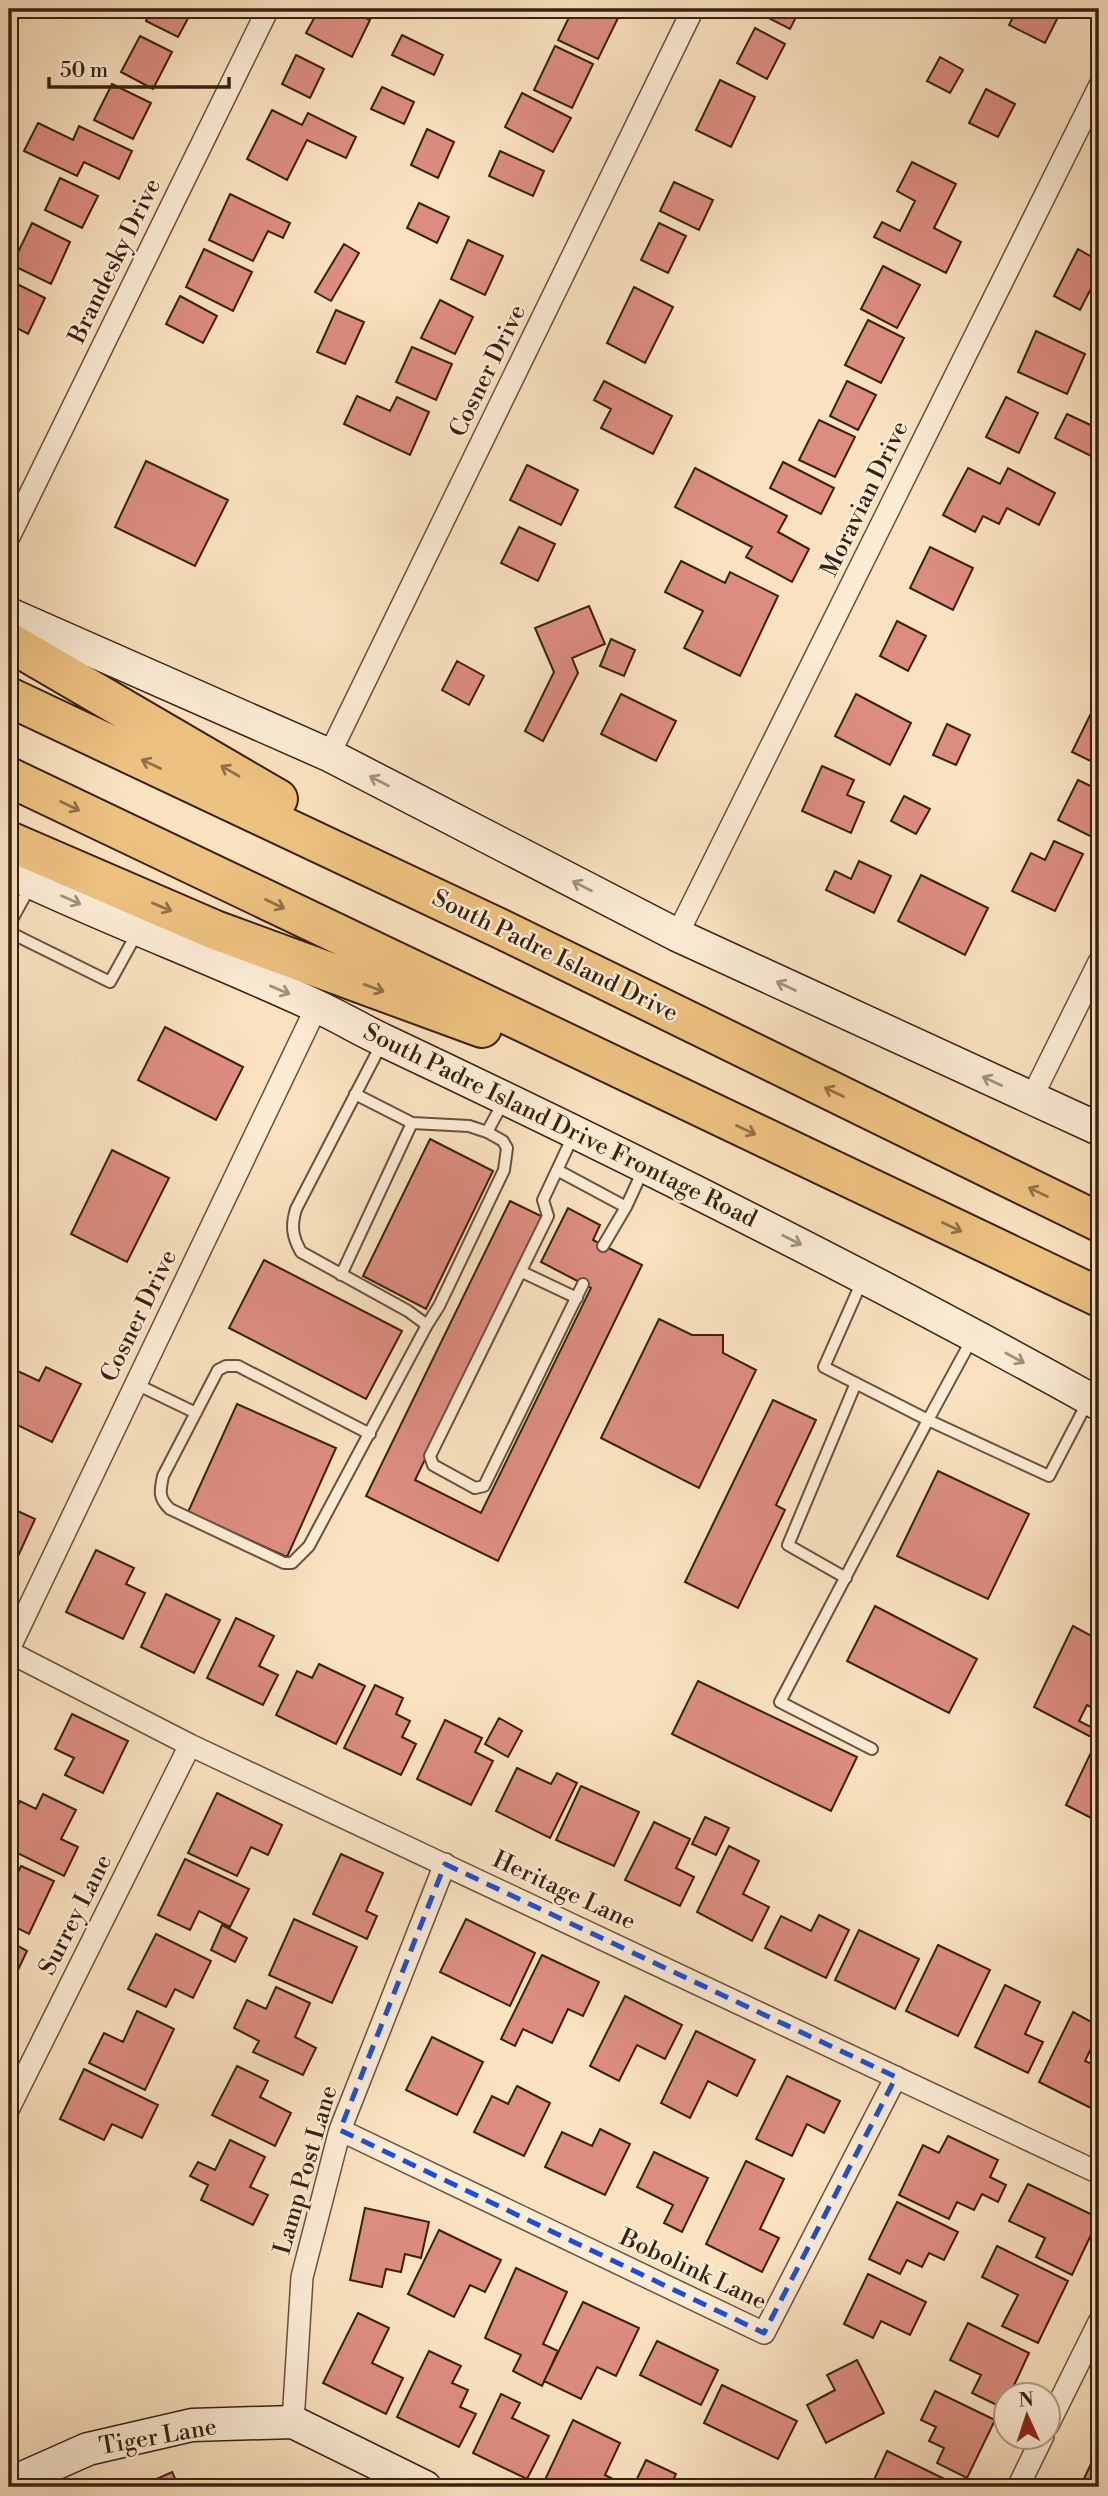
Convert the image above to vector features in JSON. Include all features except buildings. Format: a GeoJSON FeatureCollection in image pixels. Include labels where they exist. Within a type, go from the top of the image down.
{"type":"FeatureCollection","features":[{"type":"Feature","properties":{"kind":"highway"},"geometry":{"type":"LineString","coordinates":[[9,642],[501,929]]}},
{"type":"Feature","properties":{"kind":"highway","name":"South Padre Island Drive"},"geometry":{"type":"LineString","coordinates":[[9,697],[501,929],[1099,1222]]}},
{"type":"Feature","properties":{"kind":"highway"},"geometry":{"type":"LineString","coordinates":[[9,777],[1099,1297]]}},
{"type":"Feature","properties":{"kind":"highway"},"geometry":{"type":"LineString","coordinates":[[9,841],[215,930],[705,1110]]}},
{"type":"Feature","properties":{"kind":"main road"},"geometry":{"type":"LineString","coordinates":[[9,614],[329,755],[677,935],[1099,1129]]}},
{"type":"Feature","properties":{"kind":"main road","name":"South Padre Island Drive Frontage Road"},"geometry":{"type":"LineString","coordinates":[[20,877],[139,931],[317,1006],[506,1097],[864,1277],[1094,1401]]}},
{"type":"Feature","properties":{"kind":"main road","name":"Tiger Lane"},"geometry":{"type":"LineString","coordinates":[[9,2484],[88,2449],[192,2425],[293,2423],[425,2487]]}},
{"type":"Feature","properties":{"kind":"street","name":"Brandesky Drive"},"geometry":{"type":"LineString","coordinates":[[9,537],[268,9]]}},
{"type":"Feature","properties":{"kind":"street","name":"Cosner Drive"},"geometry":{"type":"LineString","coordinates":[[329,755],[693,9]]}},
{"type":"Feature","properties":{"kind":"street","name":"Moravian Drive"},"geometry":{"type":"LineString","coordinates":[[677,935],[1099,87]]}},
{"type":"Feature","properties":{"kind":"street"},"geometry":{"type":"LineString","coordinates":[[1031,1099],[1099,962]]}},
{"type":"Feature","properties":{"kind":"street","name":"Cosner Drive"},"geometry":{"type":"LineString","coordinates":[[9,1651],[317,1006]]}},
{"type":"Feature","properties":{"kind":"street","name":"Heritage Lane"},"geometry":{"type":"LineString","coordinates":[[9,1651],[190,1745],[1099,2173]]}},
{"type":"Feature","properties":{"kind":"street","name":"Surrey Lane"},"geometry":{"type":"LineString","coordinates":[[9,2108],[190,1745]]}},
{"type":"Feature","properties":{"kind":"street","name":"Lamp Post Lane"},"geometry":{"type":"LineString","coordinates":[[293,2423],[302,2277],[340,2130],[444,1864]]}},
{"type":"Feature","properties":{"kind":"street","name":"Bobolink Lane"},"geometry":{"type":"LineString","coordinates":[[340,2130],[764,2333],[896,2077]]}},
{"type":"Feature","properties":{"kind":"street"},"geometry":{"type":"LineString","coordinates":[[1062,2397],[1099,2322]]}},
{"type":"Feature","properties":{"kind":"street"},"geometry":{"type":"LineString","coordinates":[[1018,2487],[1036,2450]]}},
{"type":"Feature","properties":{"kind":"lane"},"geometry":{"type":"LineString","coordinates":[[9,925],[20,877]]}},
{"type":"Feature","properties":{"kind":"lane"},"geometry":{"type":"LineString","coordinates":[[9,932],[110,982],[139,931]]}},
{"type":"Feature","properties":{"kind":"lane"},"geometry":{"type":"LineString","coordinates":[[383,1040],[296,1209],[292,1222],[293,1238],[301,1252],[408,1311],[427,1325]]}},
{"type":"Feature","properties":{"kind":"lane"},"geometry":{"type":"LineString","coordinates":[[355,1094],[412,1123],[469,1126],[487,1132],[503,1141],[507,1148],[504,1170],[439,1306],[310,1546],[292,1563],[284,1563],[170,1509],[161,1501],[163,1476],[218,1370],[226,1366],[238,1366],[370,1434]]}},
{"type":"Feature","properties":{"kind":"lane"},"geometry":{"type":"LineString","coordinates":[[487,1132],[506,1097]]}},
{"type":"Feature","properties":{"kind":"lane"},"geometry":{"type":"LineString","coordinates":[[341,1275],[412,1123]]}},
{"type":"Feature","properties":{"kind":"lane"},"geometry":{"type":"LineString","coordinates":[[575,1131],[543,1200],[548,1216],[430,1456],[433,1465],[475,1488],[484,1486],[583,1284]]}},
{"type":"Feature","properties":{"kind":"lane"},"geometry":{"type":"LineString","coordinates":[[603,1246],[626,1207],[645,1166]]}},
{"type":"Feature","properties":{"kind":"lane"},"geometry":{"type":"LineString","coordinates":[[557,1170],[626,1207]]}},
{"type":"Feature","properties":{"kind":"lane"},"geometry":{"type":"LineString","coordinates":[[522,1272],[577,1298]]}},
{"type":"Feature","properties":{"kind":"lane"},"geometry":{"type":"LineString","coordinates":[[864,1277],[824,1367],[928,1420],[1049,1476],[1094,1401]]}},
{"type":"Feature","properties":{"kind":"lane"},"geometry":{"type":"LineString","coordinates":[[872,1749],[780,1702],[974,1335]]}},
{"type":"Feature","properties":{"kind":"lane"},"geometry":{"type":"LineString","coordinates":[[136,1384],[196,1413]]}},
{"type":"Feature","properties":{"kind":"lane"},"geometry":{"type":"LineString","coordinates":[[846,1578],[788,1545],[856,1384]]}},
{"type":"Feature","properties":{"kind":"highlighted area"},"geometry":{"type":"Polygon","coordinates":[[[445,1864],[896,2077],[764,2333],[340,2130],[445,1864]]]}}]}
